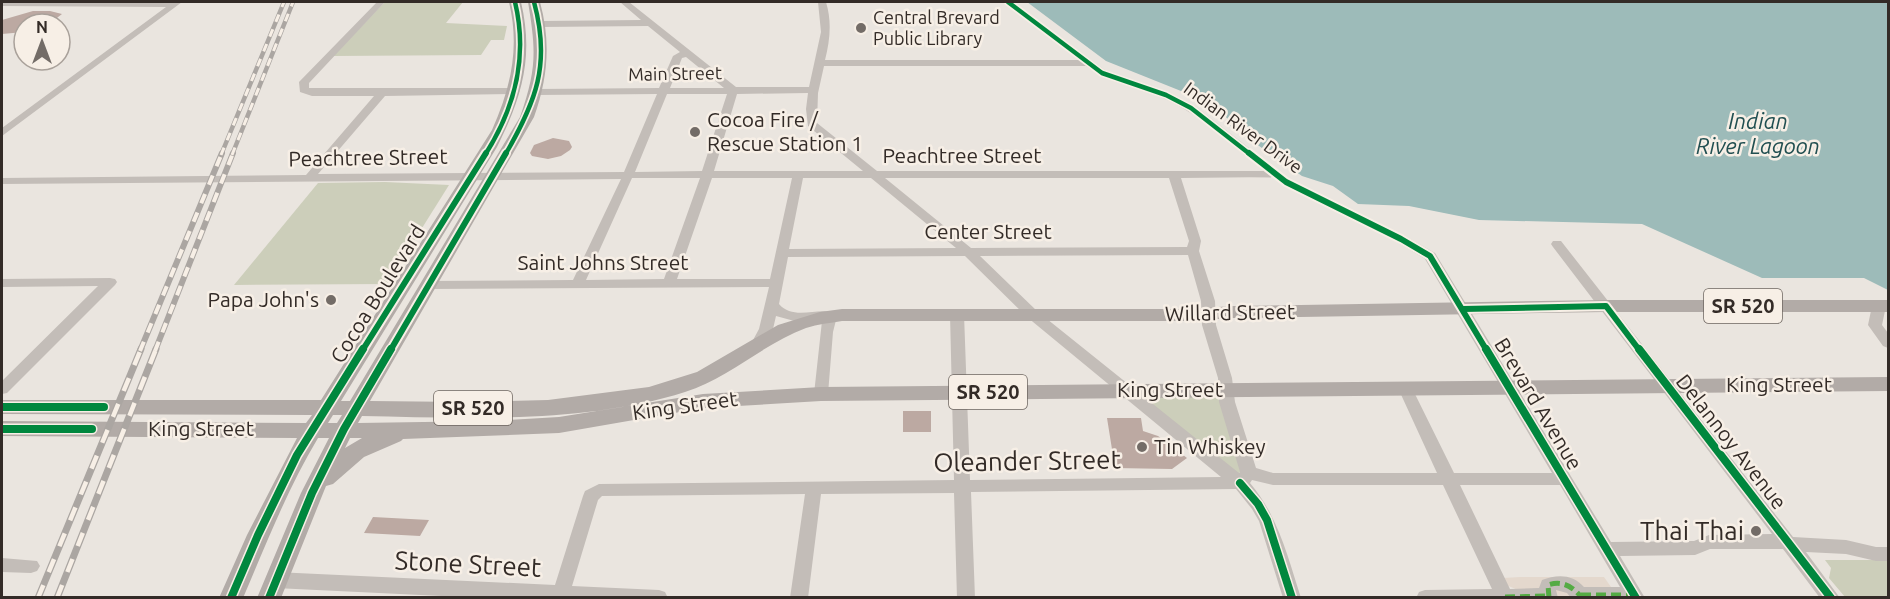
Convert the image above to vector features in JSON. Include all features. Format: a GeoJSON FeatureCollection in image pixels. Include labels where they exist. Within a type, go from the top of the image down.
{"type":"FeatureCollection","features":[{"type":"Feature","properties":{"kind":"main road","name":"Cocoa Boulevard"},"geometry":{"type":"LineString","coordinates":[[272,589],[312,493],[344,429],[520,131],[540,76],[542,30],[534,2]]}},
{"type":"Feature","properties":{"kind":"main road","name":"Cocoa Boulevard"},"geometry":{"type":"LineString","coordinates":[[231,597],[278,494],[313,429],[498,132],[515,91],[522,63],[521,24],[516,6]]}},
{"type":"Feature","properties":{"kind":"main road"},"geometry":{"type":"LineString","coordinates":[[516,6],[542,30]]}},
{"type":"Feature","properties":{"kind":"main road"},"geometry":{"type":"LineString","coordinates":[[521,24],[542,30]]}},
{"type":"Feature","properties":{"kind":"main road","name":"Willard Street"},"geometry":{"type":"LineString","coordinates":[[591,403],[675,389],[704,377],[782,330],[957,314],[1208,313],[1606,306],[1884,306]]}},
{"type":"Feature","properties":{"kind":"main road","name":"King Street"},"geometry":{"type":"LineString","coordinates":[[1510,388],[1888,384]]}},
{"type":"Feature","properties":{"kind":"main road","name":"King Street"},"geometry":{"type":"LineString","coordinates":[[2,429],[412,431],[558,425],[703,401],[822,385],[960,392],[1405,388]]}},
{"type":"Feature","properties":{"kind":"main road","name":"SR 520"},"geometry":{"type":"LineString","coordinates":[[1405,388],[1510,388]]}},
{"type":"Feature","properties":{"kind":"main road","name":"King Street"},"geometry":{"type":"LineString","coordinates":[[2,407],[475,408],[591,403]]}},
{"type":"Feature","properties":{"kind":"main road"},"geometry":{"type":"LineString","coordinates":[[312,493],[344,458],[359,448],[412,431]]}},
{"type":"Feature","properties":{"kind":"street"},"geometry":{"type":"LineString","coordinates":[[381,2],[304,82],[303,90],[312,93],[515,91]]}},
{"type":"Feature","properties":{"kind":"street"},"geometry":{"type":"LineString","coordinates":[[624,2],[733,90],[707,175],[669,283]]}},
{"type":"Feature","properties":{"kind":"street"},"geometry":{"type":"LineString","coordinates":[[822,2],[827,22],[811,112],[812,124],[967,251],[1032,314],[1126,391],[1244,478]]}},
{"type":"Feature","properties":{"kind":"street","name":"Indian River Drive"},"geometry":{"type":"LineString","coordinates":[[1008,2],[1102,73],[1166,95],[1191,108],[1275,174],[1303,192],[1401,239]]}},
{"type":"Feature","properties":{"kind":"street"},"geometry":{"type":"LineString","coordinates":[[2,3],[176,3]]}},
{"type":"Feature","properties":{"kind":"street"},"geometry":{"type":"LineString","coordinates":[[2,134],[176,3]]}},
{"type":"Feature","properties":{"kind":"street"},"geometry":{"type":"LineString","coordinates":[[542,30],[650,23]]}},
{"type":"Feature","properties":{"kind":"street"},"geometry":{"type":"LineString","coordinates":[[578,284],[628,175],[678,56],[687,53]]}},
{"type":"Feature","properties":{"kind":"street"},"geometry":{"type":"LineString","coordinates":[[820,63],[1087,63]]}},
{"type":"Feature","properties":{"kind":"street","name":"Main Street"},"geometry":{"type":"LineString","coordinates":[[536,92],[815,90]]}},
{"type":"Feature","properties":{"kind":"street"},"geometry":{"type":"LineString","coordinates":[[309,178],[382,93]]}},
{"type":"Feature","properties":{"kind":"street"},"geometry":{"type":"LineString","coordinates":[[819,175],[835,170],[844,162],[846,153]]}},
{"type":"Feature","properties":{"kind":"street"},"geometry":{"type":"LineString","coordinates":[[1174,174],[1195,241],[1193,251],[1208,301],[1208,313],[1227,390],[1227,402],[1244,478],[1267,520],[1292,597]]}},
{"type":"Feature","properties":{"kind":"street","name":"Peachtree Street"},"geometry":{"type":"LineString","coordinates":[[2,181],[628,175],[1275,174]]}},
{"type":"Feature","properties":{"kind":"street"},"geometry":{"type":"LineString","coordinates":[[759,342],[766,329],[777,283],[798,175]]}},
{"type":"Feature","properties":{"kind":"street","name":"Brevard Avenue"},"geometry":{"type":"LineString","coordinates":[[1401,239],[1430,256],[1635,596]]}},
{"type":"Feature","properties":{"kind":"street","name":"Delannoy Avenue"},"geometry":{"type":"LineString","coordinates":[[1557,244],[1831,597]]}},
{"type":"Feature","properties":{"kind":"street","name":"Center Street"},"geometry":{"type":"LineString","coordinates":[[784,253],[1193,251]]}},
{"type":"Feature","properties":{"kind":"street"},"geometry":{"type":"LineString","coordinates":[[2,283],[110,282],[2,389]]}},
{"type":"Feature","properties":{"kind":"street","name":"Saint Johns Street"},"geometry":{"type":"LineString","coordinates":[[429,285],[777,283]]}},
{"type":"Feature","properties":{"kind":"street"},"geometry":{"type":"LineString","coordinates":[[772,304],[774,309],[780,313],[828,324],[822,385]]}},
{"type":"Feature","properties":{"kind":"street"},"geometry":{"type":"LineString","coordinates":[[1884,306],[1875,325],[1888,343]]}},
{"type":"Feature","properties":{"kind":"street"},"geometry":{"type":"LineString","coordinates":[[957,314],[966,597]]}},
{"type":"Feature","properties":{"kind":"street"},"geometry":{"type":"LineString","coordinates":[[1405,388],[1508,597]]}},
{"type":"Feature","properties":{"kind":"street","name":"Oleander Street"},"geometry":{"type":"LineString","coordinates":[[561,594],[591,496],[599,490],[963,487],[1244,478],[1563,479]]}},
{"type":"Feature","properties":{"kind":"street"},"geometry":{"type":"LineString","coordinates":[[800,597],[814,488]]}},
{"type":"Feature","properties":{"kind":"street"},"geometry":{"type":"LineString","coordinates":[[1606,549],[1695,548],[1709,542],[1789,543],[1846,547],[1876,554],[1888,554]]}},
{"type":"Feature","properties":{"kind":"street"},"geometry":{"type":"LineString","coordinates":[[2,565],[31,567]]}},
{"type":"Feature","properties":{"kind":"street"},"geometry":{"type":"LineString","coordinates":[[1425,597],[1549,597],[1548,585],[1556,582],[1568,584],[1581,596],[1635,596]]}},
{"type":"Feature","properties":{"kind":"street","name":"Stone Street"},"geometry":{"type":"LineString","coordinates":[[272,589],[659,597]]}},
{"type":"Feature","properties":{"kind":"green space"},"geometry":{"type":"Polygon","coordinates":[[[385,2],[463,2],[446,23],[507,26],[504,40],[491,40],[481,55],[333,56],[385,2]]]}},
{"type":"Feature","properties":{"kind":"green space"},"geometry":{"type":"Polygon","coordinates":[[[385,182],[449,185],[387,284],[234,285],[318,183],[385,182]]]}},
{"type":"Feature","properties":{"kind":"green space"},"geometry":{"type":"Polygon","coordinates":[[[1220,395],[1241,471],[1238,474],[1141,396],[1220,395]]]}},
{"type":"Feature","properties":{"kind":"green space"},"geometry":{"type":"Polygon","coordinates":[[[1825,560],[1888,560],[1888,597],[1845,597],[1829,578],[1831,568],[1825,560]]]}},
{"type":"Feature","properties":{"kind":"shaded area"},"geometry":{"type":"Polygon","coordinates":[[[1604,577],[1618,597],[1535,597],[1506,585],[1503,578],[1604,577]]]}},
{"type":"Feature","properties":{"kind":"water","name":"Indian River Lagoon"},"geometry":{"type":"Polygon","coordinates":[[[1027,2],[1888,2],[1888,290],[1864,278],[1762,278],[1642,224],[1479,220],[1409,206],[1358,204],[1333,186],[1302,176],[1229,125],[1231,123],[1221,111],[1212,113],[1181,91],[1106,61],[1027,2]]]}},
{"type":"Feature","properties":{"kind":"building"},"geometry":{"type":"Polygon","coordinates":[[[12,17],[12,33],[2,34],[2,20],[12,17]]]}},
{"type":"Feature","properties":{"kind":"building"},"geometry":{"type":"Polygon","coordinates":[[[553,138],[569,141],[572,147],[561,156],[548,159],[532,156],[530,153],[534,145],[553,138]]]}},
{"type":"Feature","properties":{"kind":"building"},"geometry":{"type":"Polygon","coordinates":[[[903,411],[931,411],[931,432],[903,432],[903,411]]]}},
{"type":"Feature","properties":{"kind":"building","name":"Tin Whiskey"},"geometry":{"type":"Polygon","coordinates":[[[1107,418],[1141,418],[1143,431],[1158,436],[1187,458],[1172,469],[1115,468],[1107,418]]]}},
{"type":"Feature","properties":{"kind":"building"},"geometry":{"type":"Polygon","coordinates":[[[373,517],[429,520],[420,536],[364,533],[373,517]]]}},
{"type":"Feature","properties":{"kind":"railway"},"geometry":{"type":"LineString","coordinates":[[221,155],[284,2]]}},
{"type":"Feature","properties":{"kind":"railway"},"geometry":{"type":"LineString","coordinates":[[232,155],[293,2]]}},
{"type":"Feature","properties":{"kind":"railway"},"geometry":{"type":"LineString","coordinates":[[140,351],[222,153]]}},
{"type":"Feature","properties":{"kind":"railway"},"geometry":{"type":"LineString","coordinates":[[155,351],[233,153]]}},
{"type":"Feature","properties":{"kind":"railway"},"geometry":{"type":"LineString","coordinates":[[38,598],[141,349]]}},
{"type":"Feature","properties":{"kind":"railway"},"geometry":{"type":"LineString","coordinates":[[57,598],[156,349]]}},
{"type":"Feature","properties":{"kind":"marked path"},"geometry":{"type":"LineString","coordinates":[[1549,598],[1548,585],[1556,582],[1573,587],[1582,598]]}},
{"type":"Feature","properties":{"kind":"marked path"},"geometry":{"type":"LineString","coordinates":[[1581,595],[1634,595]]}},
{"type":"Feature","properties":{"kind":"marked path"},"geometry":{"type":"LineString","coordinates":[[1505,597],[1549,596]]}},
{"type":"Feature","properties":{"kind":"cycle path"},"geometry":{"type":"LineString","coordinates":[[231,598],[258,535],[297,455],[499,130],[513,95],[521,59],[520,21],[515,2]]}},
{"type":"Feature","properties":{"kind":"cycle path"},"geometry":{"type":"LineString","coordinates":[[269,598],[312,493],[344,429],[527,117],[536,88],[541,60],[540,31],[534,2]]}},
{"type":"Feature","properties":{"kind":"cycle path"},"geometry":{"type":"LineString","coordinates":[[1008,2],[1102,73],[1166,95],[1191,108],[1286,182],[1401,239],[1430,256],[1636,598]]}},
{"type":"Feature","properties":{"kind":"cycle path"},"geometry":{"type":"LineString","coordinates":[[1463,309],[1606,306],[1831,598]]}},
{"type":"Feature","properties":{"kind":"cycle path"},"geometry":{"type":"LineString","coordinates":[[2,407],[104,407]]}},
{"type":"Feature","properties":{"kind":"cycle path"},"geometry":{"type":"LineString","coordinates":[[2,429],[92,429]]}},
{"type":"Feature","properties":{"kind":"cycle path"},"geometry":{"type":"LineString","coordinates":[[1240,483],[1258,504],[1267,520],[1292,598]]}},
{"type":"Feature","properties":{"kind":"place","name":"Central Brevard Public Library"},"geometry":{"type":"Point","coordinates":[861,28]}},
{"type":"Feature","properties":{"kind":"place","name":"Cocoa Fire / Rescue Station 1"},"geometry":{"type":"Point","coordinates":[695,132]}},
{"type":"Feature","properties":{"kind":"place","name":"Papa John's"},"geometry":{"type":"Point","coordinates":[331,300]}},
{"type":"Feature","properties":{"kind":"place","name":"Tin Whiskey"},"geometry":{"type":"Point","coordinates":[1142,447]}},
{"type":"Feature","properties":{"kind":"place","name":"Thai Thai"},"geometry":{"type":"Point","coordinates":[1756,531]}}]}
